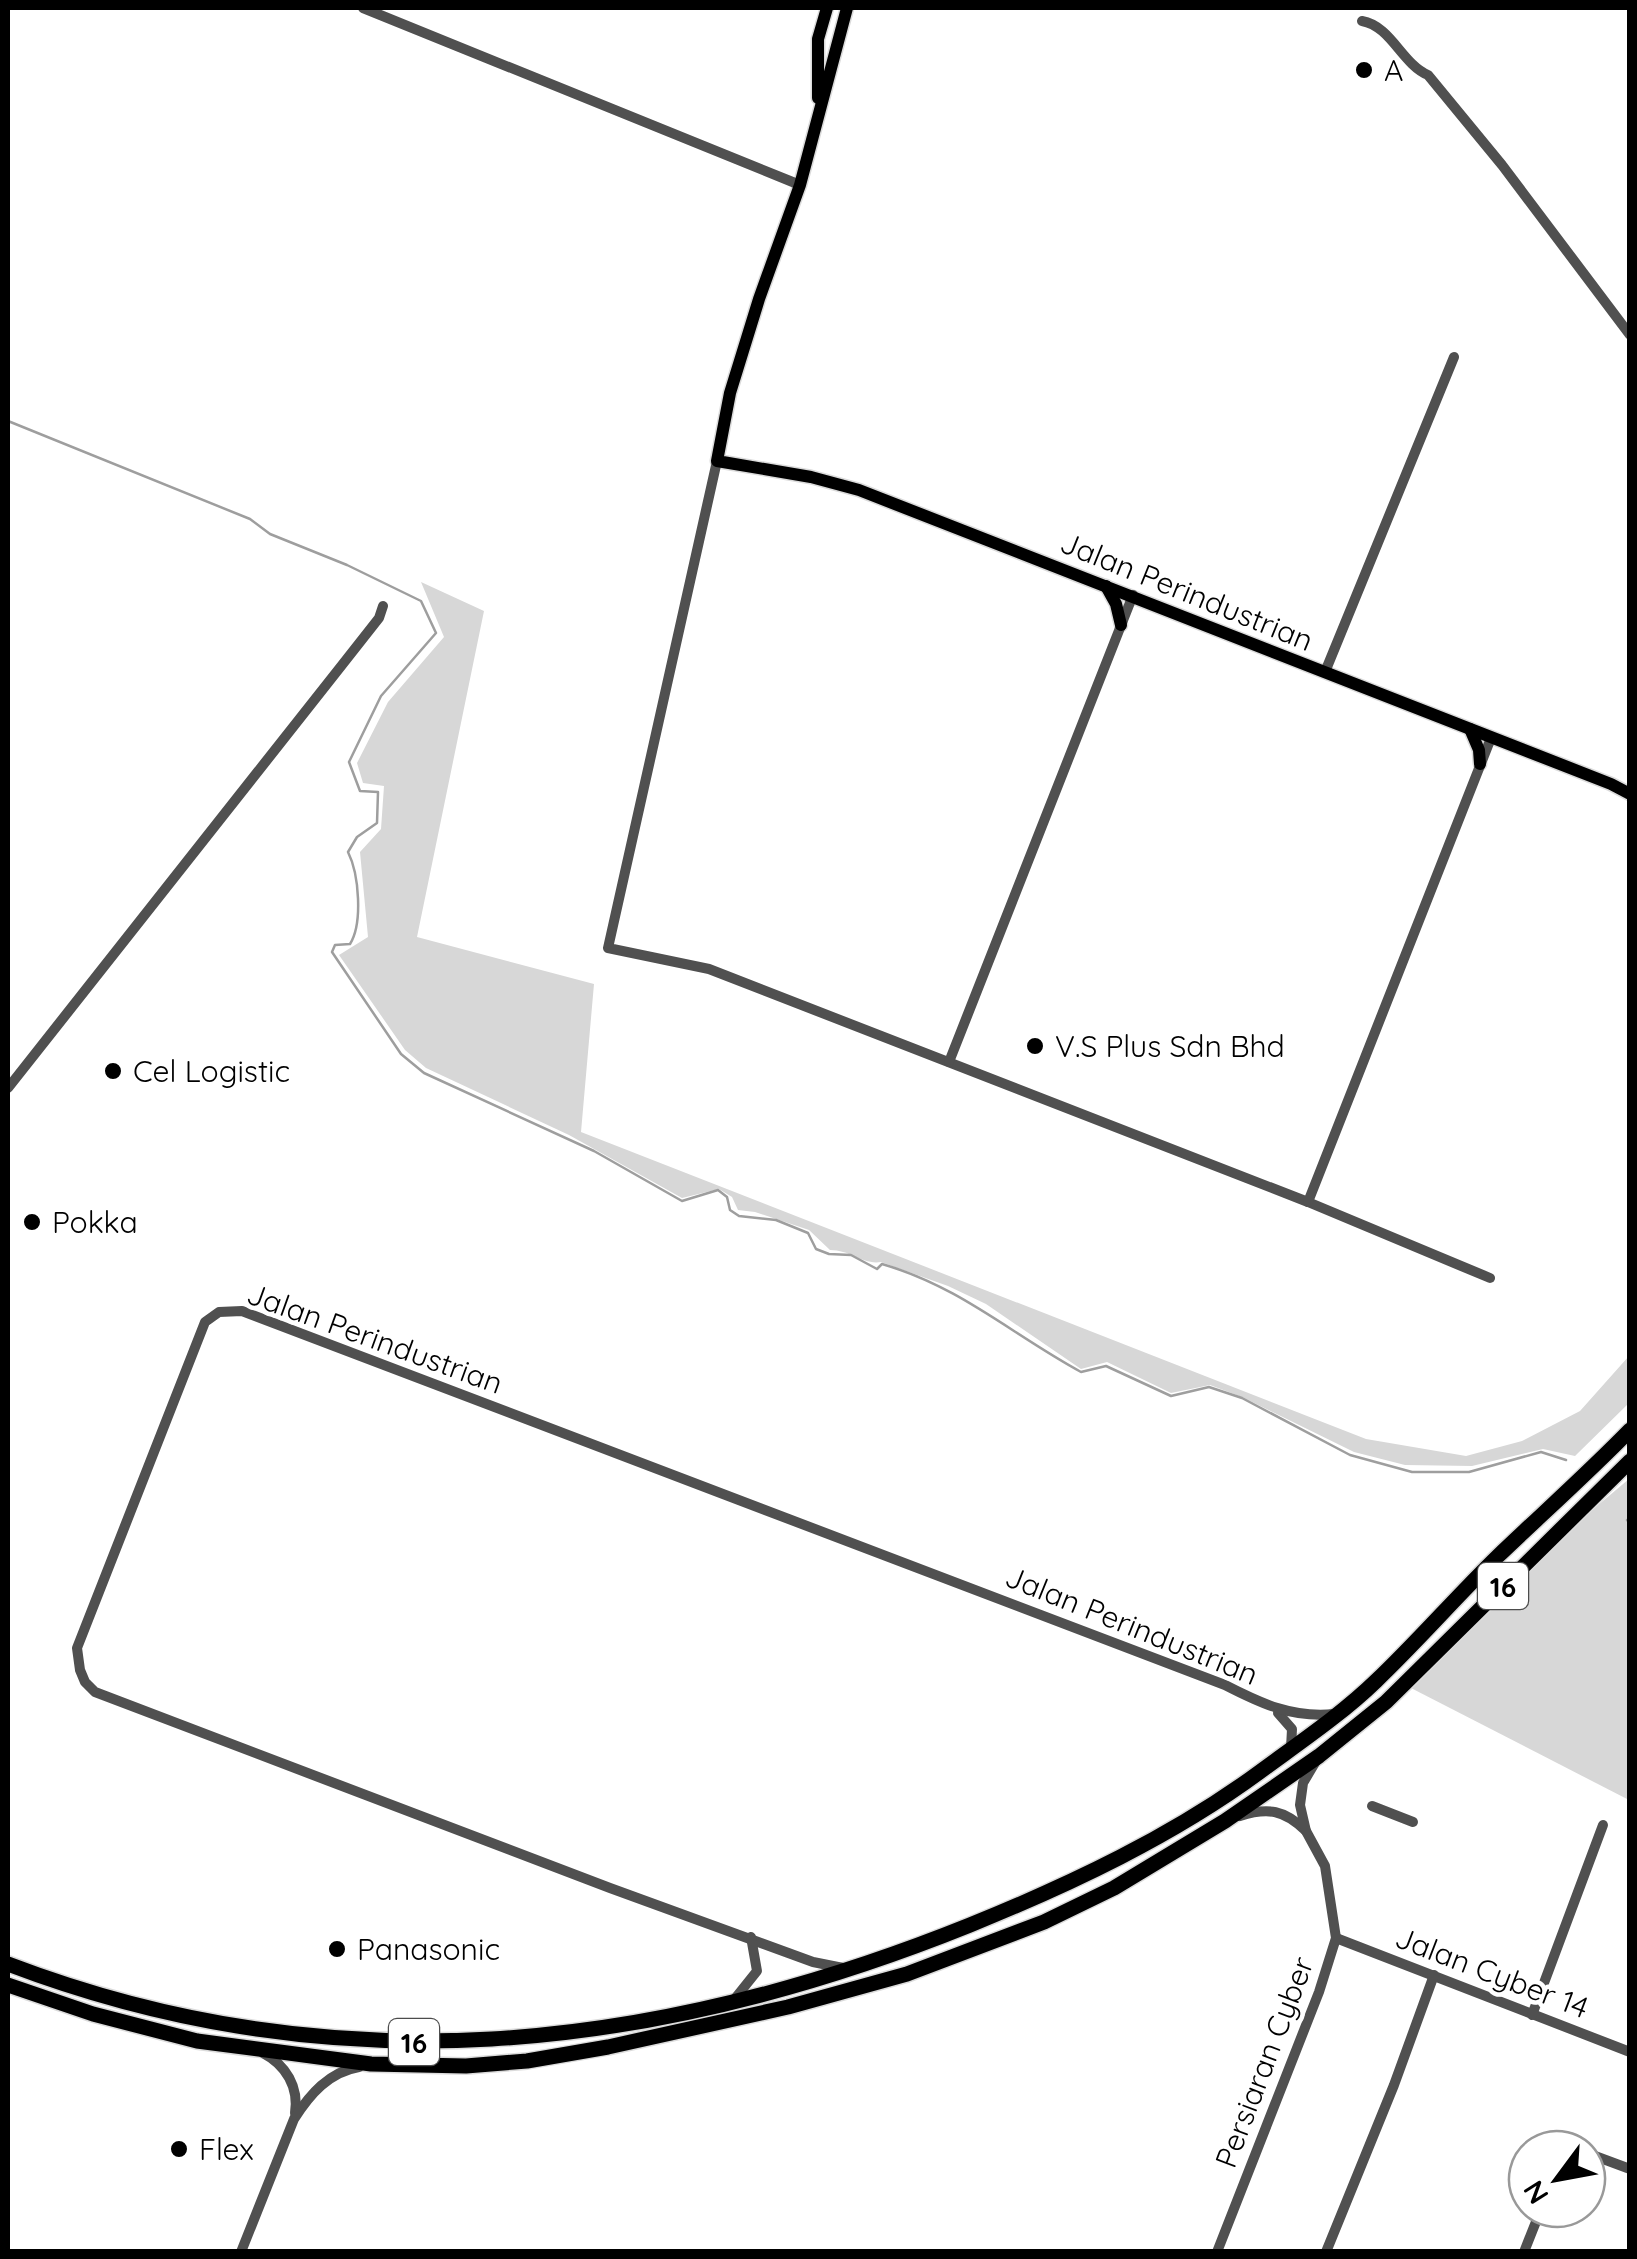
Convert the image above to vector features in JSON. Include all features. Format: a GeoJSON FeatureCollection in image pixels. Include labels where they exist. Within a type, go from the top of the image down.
{"type":"FeatureCollection","features":[{"type":"Feature","properties":{"kind":"highway"},"geometry":{"type":"LineString","coordinates":[[1570,1492],[1630,1416]]}},
{"type":"Feature","properties":{"kind":"highway","name":"16"},"geometry":{"type":"LineString","coordinates":[[8,1964],[138,2008],[246,2028],[378,2042],[528,2038],[610,2028],[734,2001],[859,1967],[1034,1899],[1146,1843],[1257,1774],[1373,1685],[1496,1558],[1570,1492],[1630,1430]]}},
{"type":"Feature","properties":{"kind":"highway","name":"16"},"geometry":{"type":"LineString","coordinates":[[8,1986],[172,2037],[371,2064],[466,2066],[526,2061],[608,2047],[788,2008],[873,1984],[1044,1922],[1114,1888],[1225,1821],[1320,1756],[1386,1702],[1630,1461]]}},
{"type":"Feature","properties":{"kind":"highway"},"geometry":{"type":"LineString","coordinates":[[1567,1526],[1630,1475]]}},
{"type":"Feature","properties":{"kind":"main road"},"geometry":{"type":"LineString","coordinates":[[818,106],[818,39],[827,8]]}},
{"type":"Feature","properties":{"kind":"main road"},"geometry":{"type":"LineString","coordinates":[[717,461],[730,393],[758,299],[800,185],[847,8]]}},
{"type":"Feature","properties":{"kind":"main road","name":"Jalan Perindustrian"},"geometry":{"type":"LineString","coordinates":[[717,461],[811,477],[858,490],[1133,595],[1630,794]]}},
{"type":"Feature","properties":{"kind":"main road"},"geometry":{"type":"LineString","coordinates":[[1106,585],[1121,625]]}},
{"type":"Feature","properties":{"kind":"main road"},"geometry":{"type":"LineString","coordinates":[[1470,730],[1480,764]]}},
{"type":"Feature","properties":{"kind":"street"},"geometry":{"type":"LineString","coordinates":[[363,8],[800,185]]}},
{"type":"Feature","properties":{"kind":"street"},"geometry":{"type":"LineString","coordinates":[[1362,21],[1377,26],[1418,71],[1428,75],[1630,335]]}},
{"type":"Feature","properties":{"kind":"street"},"geometry":{"type":"LineString","coordinates":[[1325,672],[1454,357]]}},
{"type":"Feature","properties":{"kind":"street"},"geometry":{"type":"LineString","coordinates":[[717,461],[608,948],[709,969],[1308,1202],[1490,1278]]}},
{"type":"Feature","properties":{"kind":"street"},"geometry":{"type":"LineString","coordinates":[[949,1062],[1133,595]]}},
{"type":"Feature","properties":{"kind":"street"},"geometry":{"type":"LineString","coordinates":[[8,1088],[379,618],[383,606]]}},
{"type":"Feature","properties":{"kind":"street"},"geometry":{"type":"LineString","coordinates":[[1308,1202],[1491,738]]}},
{"type":"Feature","properties":{"kind":"street","name":"Jalan Perindustrian"},"geometry":{"type":"LineString","coordinates":[[751,1937],[402,1810],[95,1692],[85,1682],[77,1648],[205,1322],[219,1312],[242,1311],[1188,1671],[1273,1709],[1305,1716],[1334,1714]]}},
{"type":"Feature","properties":{"kind":"street"},"geometry":{"type":"LineString","coordinates":[[1273,1709],[1292,1729],[1291,1748]]}},
{"type":"Feature","properties":{"kind":"street","name":"Persiaran Cyber"},"geometry":{"type":"LineString","coordinates":[[1218,2252],[1319,1992],[1336,1938],[1325,1866],[1306,1832],[1300,1794],[1320,1756]]}},
{"type":"Feature","properties":{"kind":"street"},"geometry":{"type":"LineString","coordinates":[[1372,1806],[1414,1822]]}},
{"type":"Feature","properties":{"kind":"street"},"geometry":{"type":"LineString","coordinates":[[1225,1821],[1254,1812],[1282,1812],[1306,1832]]}},
{"type":"Feature","properties":{"kind":"street"},"geometry":{"type":"LineString","coordinates":[[1532,2015],[1603,1826]]}},
{"type":"Feature","properties":{"kind":"street"},"geometry":{"type":"LineString","coordinates":[[751,1937],[832,1968],[859,1967]]}},
{"type":"Feature","properties":{"kind":"street"},"geometry":{"type":"LineString","coordinates":[[734,2001],[757,1971],[751,1937]]}},
{"type":"Feature","properties":{"kind":"street","name":"Jalan Cyber 14"},"geometry":{"type":"LineString","coordinates":[[1336,1938],[1630,2052]]}},
{"type":"Feature","properties":{"kind":"street"},"geometry":{"type":"LineString","coordinates":[[1326,2252],[1434,1975]]}},
{"type":"Feature","properties":{"kind":"street"},"geometry":{"type":"LineString","coordinates":[[256,2050],[274,2059],[289,2076],[296,2101],[294,2119]]}},
{"type":"Feature","properties":{"kind":"street"},"geometry":{"type":"LineString","coordinates":[[242,2252],[294,2119],[306,2100],[334,2074],[371,2064]]}},
{"type":"Feature","properties":{"kind":"shaded area"},"geometry":{"type":"Polygon","coordinates":[[[421,582],[484,611],[417,937],[594,984],[581,1132],[1366,1439],[1466,1456],[1522,1441],[1580,1411],[1629,1356],[1629,1403],[1575,1456],[1543,1449],[1472,1466],[1405,1465],[1354,1452],[1210,1385],[1171,1393],[1107,1362],[1081,1369],[986,1304],[948,1286],[881,1262],[830,1250],[809,1230],[738,1210],[732,1197],[719,1189],[682,1198],[569,1135],[426,1068],[405,1050],[339,955],[368,937],[360,852],[381,829],[384,786],[363,783],[357,763],[388,702],[444,637],[421,582]]]}},
{"type":"Feature","properties":{"kind":"shaded area"},"geometry":{"type":"Polygon","coordinates":[[[1629,1479],[1629,1800],[1409,1687],[1585,1516],[1629,1479]]]}},
{"type":"Feature","properties":{"kind":"waterway"},"geometry":{"type":"LineString","coordinates":[[8,421],[250,519],[270,534],[421,601],[436,633],[381,696],[349,762],[360,791],[378,792],[377,823],[357,837],[348,852],[357,885],[357,924],[350,944],[335,945],[332,952],[401,1054],[424,1073],[594,1151],[682,1201],[718,1190],[727,1197],[730,1210],[739,1216],[776,1220],[808,1233],[816,1249],[851,1255],[877,1269],[882,1264],[937,1285],[1081,1372],[1106,1366],[1171,1396],[1209,1387],[1242,1398],[1350,1455],[1412,1472],[1469,1472],[1541,1452],[1566,1460]]}},
{"type":"Feature","properties":{"kind":"waterway"},"geometry":{"type":"LineString","coordinates":[[1627,1520],[1630,1523]]}},
{"type":"Feature","properties":{"kind":"place","name":"A"},"geometry":{"type":"Point","coordinates":[1364,70]}},
{"type":"Feature","properties":{"kind":"place","name":"V.S Plus Sdn Bhd"},"geometry":{"type":"Point","coordinates":[1035,1046]}},
{"type":"Feature","properties":{"kind":"place","name":"Cel Logistic"},"geometry":{"type":"Point","coordinates":[113,1071]}},
{"type":"Feature","properties":{"kind":"place","name":"Pokka"},"geometry":{"type":"Point","coordinates":[32,1222]}},
{"type":"Feature","properties":{"kind":"place","name":"Panasonic"},"geometry":{"type":"Point","coordinates":[337,1949]}},
{"type":"Feature","properties":{"kind":"place","name":"Flex"},"geometry":{"type":"Point","coordinates":[179,2149]}}]}
